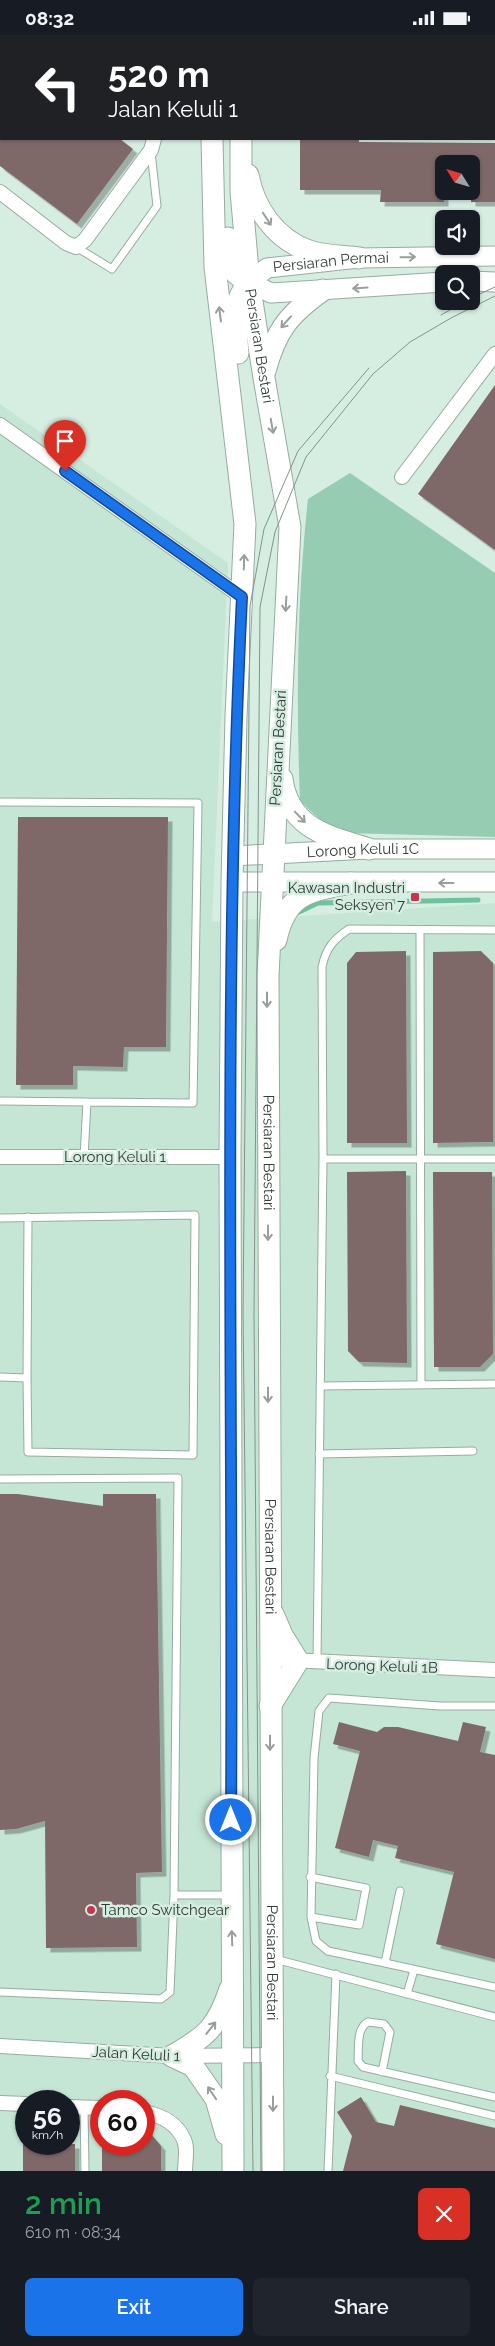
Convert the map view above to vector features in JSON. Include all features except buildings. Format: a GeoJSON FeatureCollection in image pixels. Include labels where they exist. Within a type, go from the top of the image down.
{"type":"FeatureCollection","features":[{"type":"Feature","properties":{"kind":"main road"},"geometry":{"type":"LineString","coordinates":[[212,140],[215,267],[245,525],[232,855],[230,1157],[233,2163]]}},
{"type":"Feature","properties":{"kind":"main road"},"geometry":{"type":"LineString","coordinates":[[235,140],[258,206],[272,227],[287,239],[309,251],[359,258]]}},
{"type":"Feature","properties":{"kind":"main road","name":"Persiaran Bestari"},"geometry":{"type":"LineString","coordinates":[[235,140],[249,283],[290,527],[272,853],[268,976],[269,1604],[273,2171]]}},
{"type":"Feature","properties":{"kind":"main road"},"geometry":{"type":"LineString","coordinates":[[234,420],[240,379],[236,312],[239,294],[249,283]]}},
{"type":"Feature","properties":{"kind":"main road"},"geometry":{"type":"LineString","coordinates":[[264,378],[271,349],[280,330],[295,312],[323,290]]}},
{"type":"Feature","properties":{"kind":"main road"},"geometry":{"type":"LineString","coordinates":[[279,739],[284,792],[294,813],[316,832],[369,849]]}},
{"type":"Feature","properties":{"kind":"main road"},"geometry":{"type":"LineString","coordinates":[[268,976],[279,924],[293,901],[310,891],[351,883]]}},
{"type":"Feature","properties":{"kind":"main road"},"geometry":{"type":"LineString","coordinates":[[269,1604],[282,1635],[307,1662],[270,1706]]}},
{"type":"Feature","properties":{"kind":"main road"},"geometry":{"type":"LineString","coordinates":[[172,2056],[202,2040],[215,2024],[233,1979]]}},
{"type":"Feature","properties":{"kind":"main road"},"geometry":{"type":"LineString","coordinates":[[172,2056],[193,2066],[216,2099],[233,2163]]}},
{"type":"Feature","properties":{"kind":"street"},"geometry":{"type":"LineString","coordinates":[[0,192],[66,243],[76,247],[85,240],[153,145]]}},
{"type":"Feature","properties":{"kind":"street","name":"Persiaran Permai"},"geometry":{"type":"LineString","coordinates":[[435,283],[271,293],[249,283],[267,268],[359,258],[495,256]]}},
{"type":"Feature","properties":{"kind":"street"},"geometry":{"type":"LineString","coordinates":[[480,281],[495,282]]}},
{"type":"Feature","properties":{"kind":"street"},"geometry":{"type":"LineString","coordinates":[[402,477],[495,354]]}},
{"type":"Feature","properties":{"kind":"street"},"geometry":{"type":"LineString","coordinates":[[0,425],[242,597]]}},
{"type":"Feature","properties":{"kind":"street","name":"Lorong Keluli 1C"},"geometry":{"type":"LineString","coordinates":[[232,855],[369,849],[495,849]]}},
{"type":"Feature","properties":{"kind":"street","name":"Lorong Keluli 1C"},"geometry":{"type":"LineString","coordinates":[[232,882],[495,883]]}},
{"type":"Feature","properties":{"kind":"street","name":"Lorong Keluli 1"},"geometry":{"type":"LineString","coordinates":[[0,1157],[230,1157]]}},
{"type":"Feature","properties":{"kind":"street","name":"Lorong Keluli 1B"},"geometry":{"type":"LineString","coordinates":[[270,1659],[495,1670]]}},
{"type":"Feature","properties":{"kind":"street","name":"Jalan Keluli 1"},"geometry":{"type":"LineString","coordinates":[[0,2046],[172,2056],[234,2057],[273,2055]]}},
{"type":"Feature","properties":{"kind":"street"},"geometry":{"type":"LineString","coordinates":[[0,2103],[15,2104]]}},
{"type":"Feature","properties":{"kind":"street"},"geometry":{"type":"LineString","coordinates":[[80,2107],[90,2107]]}},
{"type":"Feature","properties":{"kind":"street"},"geometry":{"type":"LineString","coordinates":[[155,2114],[173,2124],[185,2140],[185,2171]]}},
{"type":"Feature","properties":{"kind":"lane"},"geometry":{"type":"LineString","coordinates":[[76,247],[112,269],[157,206],[153,145]]}},
{"type":"Feature","properties":{"kind":"lane"},"geometry":{"type":"LineString","coordinates":[[0,802],[198,803],[193,1103],[0,1101]]}},
{"type":"Feature","properties":{"kind":"lane"},"geometry":{"type":"LineString","coordinates":[[307,1662],[319,1454],[323,1159],[322,967],[326,950],[335,939],[349,929],[495,930]]}},
{"type":"Feature","properties":{"kind":"lane"},"geometry":{"type":"LineString","coordinates":[[420,930],[421,1385]]}},
{"type":"Feature","properties":{"kind":"lane"},"geometry":{"type":"LineString","coordinates":[[84,1157],[87,1102]]}},
{"type":"Feature","properties":{"kind":"lane"},"geometry":{"type":"LineString","coordinates":[[323,1159],[495,1159]]}},
{"type":"Feature","properties":{"kind":"lane"},"geometry":{"type":"LineString","coordinates":[[0,1218],[28,1217],[195,1215],[193,1455],[28,1452],[28,1217]]}},
{"type":"Feature","properties":{"kind":"lane"},"geometry":{"type":"LineString","coordinates":[[0,1377],[27,1378]]}},
{"type":"Feature","properties":{"kind":"lane"},"geometry":{"type":"LineString","coordinates":[[320,1386],[495,1384]]}},
{"type":"Feature","properties":{"kind":"lane"},"geometry":{"type":"LineString","coordinates":[[319,1454],[473,1451]]}},
{"type":"Feature","properties":{"kind":"lane"},"geometry":{"type":"LineString","coordinates":[[0,1479],[178,1477],[174,1895],[170,1992],[161,1999],[0,1992]]}},
{"type":"Feature","properties":{"kind":"lane"},"geometry":{"type":"LineString","coordinates":[[495,1706],[440,1706],[329,1698],[319,1711],[314,1758],[310,1877],[311,1917],[316,1941],[328,1951],[495,1987]]}},
{"type":"Feature","properties":{"kind":"lane"},"geometry":{"type":"LineString","coordinates":[[310,1877],[366,1888],[358,1925],[311,1917]]}},
{"type":"Feature","properties":{"kind":"lane"},"geometry":{"type":"LineString","coordinates":[[385,1963],[400,1891]]}},
{"type":"Feature","properties":{"kind":"lane"},"geometry":{"type":"LineString","coordinates":[[174,1895],[231,1895]]}},
{"type":"Feature","properties":{"kind":"lane"},"geometry":{"type":"LineString","coordinates":[[272,1959],[336,1974],[495,2017]]}},
{"type":"Feature","properties":{"kind":"lane"},"geometry":{"type":"LineString","coordinates":[[407,1994],[414,1970]]}},
{"type":"Feature","properties":{"kind":"lane"},"geometry":{"type":"LineString","coordinates":[[328,2171],[330,2076],[336,1974]]}},
{"type":"Feature","properties":{"kind":"lane"},"geometry":{"type":"LineString","coordinates":[[382,2072],[390,2032],[384,2025],[368,2022],[361,2029],[358,2061],[363,2067],[382,2072],[495,2097]]}},
{"type":"Feature","properties":{"kind":"lane"},"geometry":{"type":"LineString","coordinates":[[330,2076],[495,2116]]}},
{"type":"Feature","properties":{"kind":"lane"},"geometry":{"type":"LineString","coordinates":[[84,2107],[84,2171]]}},
{"type":"Feature","properties":{"kind":"shaded area"},"geometry":{"type":"Polygon","coordinates":[[[0,404],[228,563],[212,922],[495,903],[495,2171],[0,2171],[0,404]]]}},
{"type":"Feature","properties":{"kind":"green space"},"geometry":{"type":"Polygon","coordinates":[[[350,473],[495,573],[495,837],[345,833],[332,827],[310,811],[300,800],[298,649],[304,536],[308,499],[350,473]]]}},
{"type":"Feature","properties":{"kind":"waterway"},"geometry":{"type":"LineString","coordinates":[[297,913],[318,903],[478,900]]}},
{"type":"Feature","properties":{"kind":"tram line"},"geometry":{"type":"LineString","coordinates":[[480,294],[495,287]]}},
{"type":"Feature","properties":{"kind":"tram line"},"geometry":{"type":"LineString","coordinates":[[261,2171],[254,1315],[260,607],[275,532],[306,457],[373,374],[410,342],[451,318],[495,296]]}},
{"type":"Feature","properties":{"kind":"tram line"},"geometry":{"type":"LineString","coordinates":[[441,315],[450,310]]}},
{"type":"Feature","properties":{"kind":"tram line"},"geometry":{"type":"LineString","coordinates":[[253,2171],[243,1312],[250,606],[264,529],[298,451],[369,368]]}},
{"type":"Feature","properties":{"kind":"place","name":"Kawasan Industri Seksyen 7"},"geometry":{"type":"Point","coordinates":[415,897]}},
{"type":"Feature","properties":{"kind":"place","name":"Tamco Switchgear"},"geometry":{"type":"Point","coordinates":[91,1910]}},
{"type":"Feature","properties":{"kind":"route"},"geometry":{"type":"LineString","coordinates":[[65,471],[242,597],[236,716],[232,882],[230,1157],[231,1820]]}}]}
